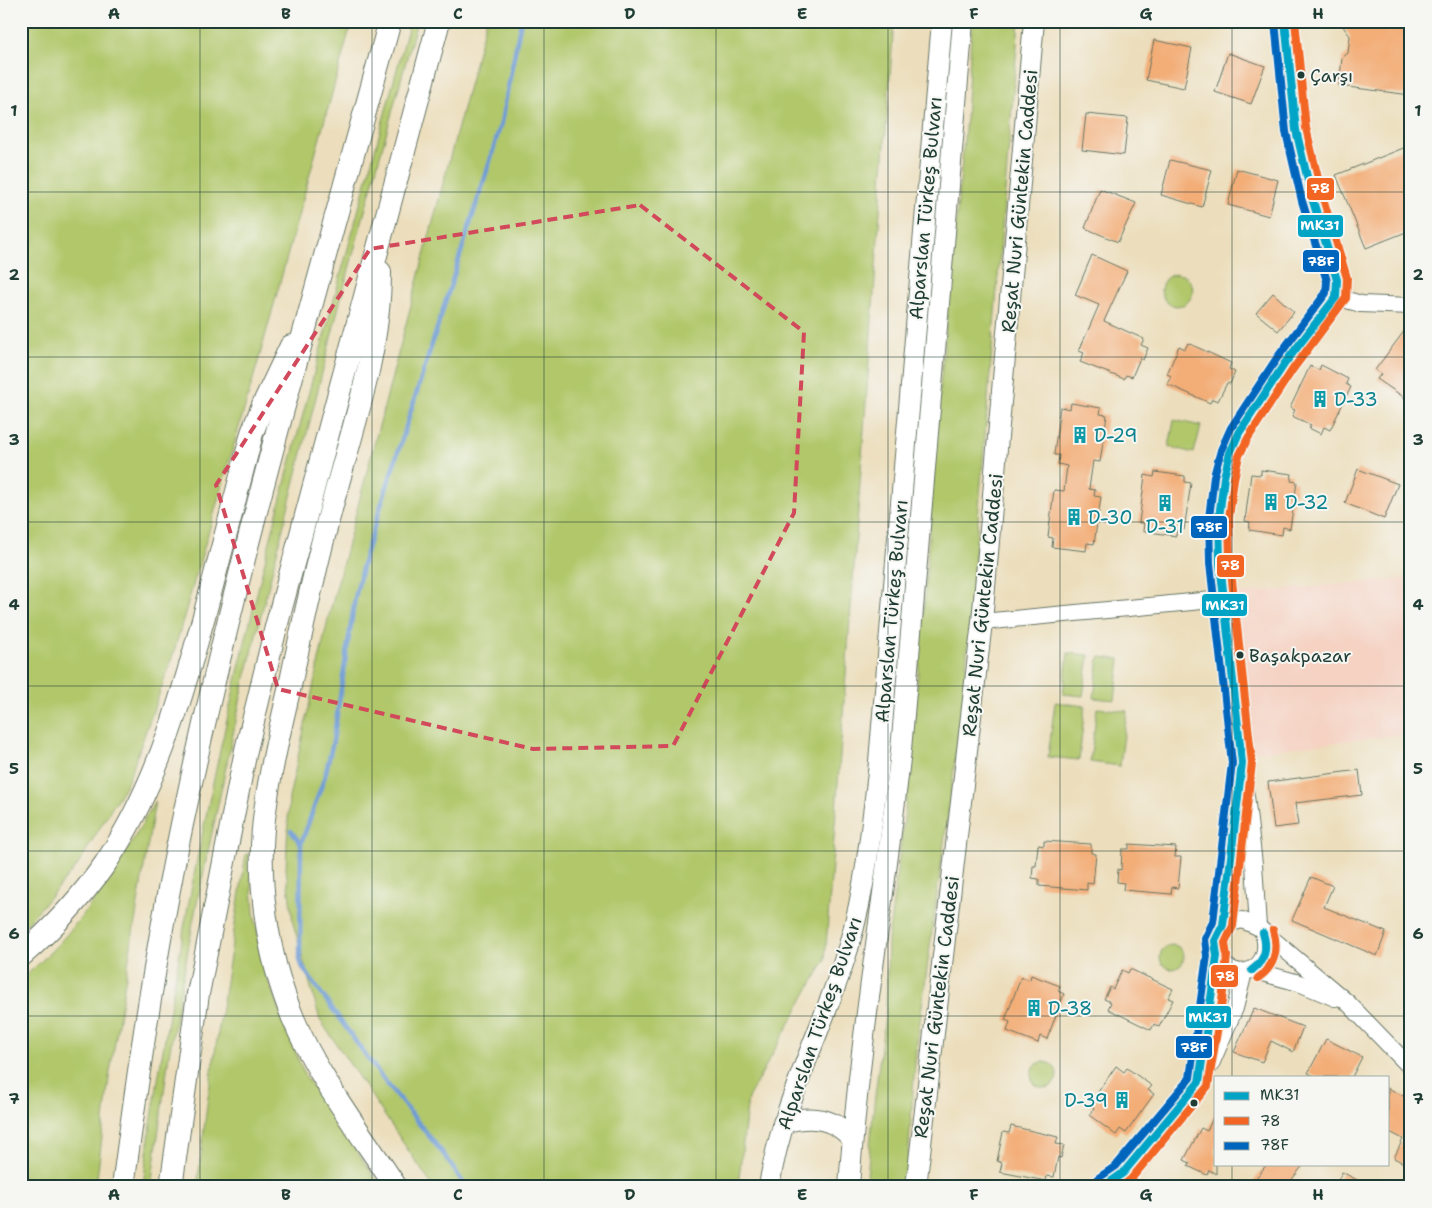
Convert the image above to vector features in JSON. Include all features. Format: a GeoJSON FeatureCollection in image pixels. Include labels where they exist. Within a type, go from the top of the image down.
{"type":"FeatureCollection","features":[{"type":"Feature","properties":{"kind":"highway"},"geometry":{"type":"LineString","coordinates":[[123,1187],[153,982],[186,804],[213,685],[309,315],[390,21]]}},
{"type":"Feature","properties":{"kind":"highway"},"geometry":{"type":"LineString","coordinates":[[171,1187],[198,994],[232,813],[276,627],[439,21]]}},
{"type":"Feature","properties":{"kind":"highway"},"geometry":{"type":"LineString","coordinates":[[380,240],[380,299],[371,357],[316,564],[301,631],[266,805],[262,845],[263,887],[269,930],[277,971],[293,1018],[318,1066],[396,1187]]}},
{"type":"Feature","properties":{"kind":"highway"},"geometry":{"type":"LineString","coordinates":[[21,956],[42,938],[87,888],[124,833],[142,798],[181,698],[252,433],[287,353],[309,315]]}},
{"type":"Feature","properties":{"kind":"main road","name":"Alparslan Türkeş Bulvarı"},"geometry":{"type":"LineString","coordinates":[[769,1187],[783,1124],[806,1055],[843,966],[860,904],[866,866],[878,773],[942,21]]}},
{"type":"Feature","properties":{"kind":"main road","name":"Alparslan Türkeş Bulvarı"},"geometry":{"type":"LineString","coordinates":[[849,1187],[852,1139],[901,750],[964,21]]}},
{"type":"Feature","properties":{"kind":"main road","name":"Reşat Nuri Güntekin Caddesi"},"geometry":{"type":"LineString","coordinates":[[916,1187],[982,622],[1034,21]]}},
{"type":"Feature","properties":{"kind":"main road"},"geometry":{"type":"LineString","coordinates":[[783,1124],[812,1118],[834,1123],[852,1139]]}},
{"type":"Feature","properties":{"kind":"street"},"geometry":{"type":"LineString","coordinates":[[1103,1187],[1123,1173],[1199,1082],[1210,1064],[1235,1008],[1248,971],[1258,966],[1266,950],[1261,930],[1223,599],[1219,518],[1230,453],[1239,432],[1285,363],[1336,297],[1337,280],[1312,198],[1296,130],[1285,21]]}},
{"type":"Feature","properties":{"kind":"street"},"geometry":{"type":"LineString","coordinates":[[1336,297],[1361,304],[1411,306]]}},
{"type":"Feature","properties":{"kind":"street"},"geometry":{"type":"LineString","coordinates":[[982,622],[1223,599]]}},
{"type":"Feature","properties":{"kind":"street"},"geometry":{"type":"LineString","coordinates":[[1199,1082],[1208,1037],[1217,956],[1215,942],[1224,925],[1242,763]]}},
{"type":"Feature","properties":{"kind":"street"},"geometry":{"type":"LineString","coordinates":[[1224,925],[1242,920],[1261,930],[1348,1003],[1411,1068]]}},
{"type":"Feature","properties":{"kind":"street"},"geometry":{"type":"LineString","coordinates":[[1217,956],[1228,968],[1299,983],[1348,1003]]}},
{"type":"Feature","properties":{"kind":"highlighted area"},"geometry":{"type":"Polygon","coordinates":[[[640,205],[804,332],[794,513],[673,746],[533,749],[278,689],[216,485],[370,249],[640,205]]]}},
{"type":"Feature","properties":{"kind":"shaded area"},"geometry":{"type":"Polygon","coordinates":[[[1411,578],[1411,733],[1249,753],[1231,594],[1411,578]]]}},
{"type":"Feature","properties":{"kind":"green space"},"geometry":{"type":"Polygon","coordinates":[[[21,21],[352,21],[260,355],[172,658],[128,781],[77,866],[21,930],[21,21]]]}},
{"type":"Feature","properties":{"kind":"green space"},"geometry":{"type":"Polygon","coordinates":[[[410,21],[417,21],[340,302],[244,683],[194,917],[169,1055],[151,1187],[143,1187],[153,1111],[174,985],[196,863],[222,741],[280,500],[410,21]]]}},
{"type":"Feature","properties":{"kind":"green space"},"geometry":{"type":"Polygon","coordinates":[[[486,21],[894,21],[825,960],[748,1098],[738,1187],[433,1187],[320,1020],[293,923],[286,869],[289,798],[328,619],[486,21]]]}},
{"type":"Feature","properties":{"kind":"green space"},"geometry":{"type":"Polygon","coordinates":[[[972,21],[1019,21],[963,702],[916,1050],[906,1187],[866,1187],[886,1007],[888,940],[905,811],[922,631],[939,398],[966,119],[972,21]]]}},
{"type":"Feature","properties":{"kind":"green space"},"geometry":{"type":"Polygon","coordinates":[[[1177,274],[1183,275],[1188,279],[1192,284],[1192,296],[1188,301],[1183,305],[1177,306],[1171,305],[1166,301],[1162,296],[1161,290],[1162,284],[1166,279],[1171,275],[1177,274]]]}},
{"type":"Feature","properties":{"kind":"green space"},"geometry":{"type":"Polygon","coordinates":[[[1174,420],[1201,426],[1194,453],[1169,447],[1174,420]]]}},
{"type":"Feature","properties":{"kind":"green space"},"geometry":{"type":"Polygon","coordinates":[[[1068,653],[1089,655],[1083,696],[1063,694],[1068,653]]]}},
{"type":"Feature","properties":{"kind":"green space"},"geometry":{"type":"Polygon","coordinates":[[[1099,657],[1120,659],[1115,700],[1094,698],[1099,657]]]}},
{"type":"Feature","properties":{"kind":"green space"},"geometry":{"type":"Polygon","coordinates":[[[1055,702],[1085,706],[1079,760],[1048,757],[1055,702]]]}},
{"type":"Feature","properties":{"kind":"green space"},"geometry":{"type":"Polygon","coordinates":[[[1097,708],[1127,711],[1120,766],[1090,762],[1097,708]]]}},
{"type":"Feature","properties":{"kind":"green space"},"geometry":{"type":"Polygon","coordinates":[[[155,801],[109,1078],[96,1187],[21,1187],[21,979],[62,940],[80,919],[112,873],[155,801]]]}},
{"type":"Feature","properties":{"kind":"green space"},"geometry":{"type":"Polygon","coordinates":[[[246,854],[249,854],[254,912],[264,970],[304,1074],[381,1187],[197,1187],[208,1097],[246,854]]]}},
{"type":"Feature","properties":{"kind":"green space"},"geometry":{"type":"Polygon","coordinates":[[[1172,945],[1181,948],[1184,957],[1181,966],[1172,969],[1163,966],[1160,957],[1163,948],[1172,945]]]}},
{"type":"Feature","properties":{"kind":"green space"},"geometry":{"type":"Polygon","coordinates":[[[1044,1062],[1053,1066],[1057,1075],[1053,1084],[1044,1088],[1035,1084],[1031,1075],[1035,1066],[1044,1062]]]}},
{"type":"Feature","properties":{"kind":"building"},"geometry":{"type":"Polygon","coordinates":[[[1339,21],[1411,21],[1411,95],[1339,86],[1342,58],[1348,53],[1350,36],[1339,21]]]}},
{"type":"Feature","properties":{"kind":"building"},"geometry":{"type":"Polygon","coordinates":[[[1154,40],[1192,48],[1184,88],[1146,80],[1154,40]]]}},
{"type":"Feature","properties":{"kind":"building"},"geometry":{"type":"Polygon","coordinates":[[[1228,53],[1265,66],[1251,104],[1215,92],[1228,53]]]}},
{"type":"Feature","properties":{"kind":"building"},"geometry":{"type":"Polygon","coordinates":[[[1086,114],[1128,118],[1124,155],[1082,150],[1086,114]]]}},
{"type":"Feature","properties":{"kind":"building"},"geometry":{"type":"Polygon","coordinates":[[[1411,145],[1411,230],[1366,248],[1336,175],[1411,145]]]}},
{"type":"Feature","properties":{"kind":"building"},"geometry":{"type":"Polygon","coordinates":[[[1170,160],[1212,170],[1202,207],[1161,195],[1170,160]]]}},
{"type":"Feature","properties":{"kind":"building"},"geometry":{"type":"Polygon","coordinates":[[[1237,169],[1278,180],[1269,216],[1228,205],[1237,169]]]}},
{"type":"Feature","properties":{"kind":"building"},"geometry":{"type":"Polygon","coordinates":[[[1100,189],[1136,203],[1118,242],[1085,228],[1100,189]]]}},
{"type":"Feature","properties":{"kind":"building"},"geometry":{"type":"Polygon","coordinates":[[[1092,255],[1127,271],[1104,321],[1144,339],[1141,345],[1148,348],[1143,360],[1140,358],[1132,377],[1126,375],[1124,379],[1080,362],[1084,353],[1079,351],[1099,305],[1075,295],[1092,255]]]}},
{"type":"Feature","properties":{"kind":"building"},"geometry":{"type":"Polygon","coordinates":[[[1273,293],[1294,312],[1278,331],[1256,313],[1273,293]]]}},
{"type":"Feature","properties":{"kind":"building"},"geometry":{"type":"Polygon","coordinates":[[[1411,322],[1411,389],[1405,398],[1377,379],[1381,374],[1375,370],[1411,322]]]}},
{"type":"Feature","properties":{"kind":"building"},"geometry":{"type":"Polygon","coordinates":[[[1188,343],[1231,363],[1229,369],[1235,372],[1230,384],[1227,383],[1218,401],[1212,399],[1210,403],[1167,384],[1171,376],[1167,374],[1179,346],[1185,349],[1188,343]]]}},
{"type":"Feature","properties":{"kind":"building","name":"D-33"},"geometry":{"type":"Polygon","coordinates":[[[1321,365],[1348,379],[1346,384],[1351,387],[1330,430],[1324,427],[1321,434],[1309,428],[1311,425],[1292,416],[1295,410],[1290,408],[1310,366],[1319,370],[1321,365]]]}},
{"type":"Feature","properties":{"kind":"building"},"geometry":{"type":"Polygon","coordinates":[[[1071,403],[1101,408],[1100,414],[1107,415],[1100,462],[1093,461],[1089,489],[1095,490],[1094,496],[1101,497],[1094,544],[1087,543],[1086,551],[1052,547],[1053,538],[1048,537],[1054,490],[1064,491],[1067,466],[1058,464],[1059,455],[1054,455],[1060,407],[1070,409],[1071,403]]]}},
{"type":"Feature","properties":{"kind":"building"},"geometry":{"type":"Polygon","coordinates":[[[1358,469],[1398,484],[1384,519],[1345,503],[1358,469]]]}},
{"type":"Feature","properties":{"kind":"building","name":"D-32"},"geometry":{"type":"Polygon","coordinates":[[[1261,470],[1292,474],[1291,481],[1297,482],[1290,529],[1283,527],[1282,535],[1249,530],[1250,522],[1245,521],[1251,474],[1261,475],[1261,470]]]}},
{"type":"Feature","properties":{"kind":"building","name":"D-31"},"geometry":{"type":"Polygon","coordinates":[[[1155,472],[1185,476],[1185,482],[1191,483],[1184,530],[1177,529],[1176,536],[1143,531],[1144,523],[1139,523],[1145,475],[1154,477],[1155,472]]]}},
{"type":"Feature","properties":{"kind":"building"},"geometry":{"type":"Polygon","coordinates":[[[1359,770],[1362,795],[1295,803],[1298,825],[1274,828],[1268,782],[1359,770]]]}},
{"type":"Feature","properties":{"kind":"building"},"geometry":{"type":"Polygon","coordinates":[[[1044,841],[1091,844],[1091,853],[1096,854],[1093,884],[1087,883],[1087,890],[1039,886],[1039,879],[1032,878],[1033,866],[1036,866],[1038,845],[1044,846],[1044,841]]]}},
{"type":"Feature","properties":{"kind":"building"},"geometry":{"type":"Polygon","coordinates":[[[1129,844],[1176,847],[1175,857],[1181,857],[1178,888],[1172,887],[1171,894],[1123,890],[1124,883],[1117,882],[1118,869],[1121,870],[1122,849],[1129,849],[1129,844]]]}},
{"type":"Feature","properties":{"kind":"building"},"geometry":{"type":"Polygon","coordinates":[[[1311,877],[1333,886],[1324,907],[1386,932],[1377,956],[1292,920],[1311,877]]]}},
{"type":"Feature","properties":{"kind":"building"},"geometry":{"type":"Polygon","coordinates":[[[1130,969],[1173,989],[1168,998],[1173,1000],[1159,1027],[1154,1024],[1151,1030],[1108,1009],[1111,1002],[1104,999],[1110,987],[1113,989],[1122,970],[1128,973],[1130,969]]]}},
{"type":"Feature","properties":{"kind":"building","name":"D-38"},"geometry":{"type":"Polygon","coordinates":[[[1031,975],[1060,986],[1058,991],[1064,994],[1047,1039],[1040,1036],[1038,1043],[1007,1031],[1010,1022],[1005,1020],[1021,977],[1030,980],[1031,975]]]}},
{"type":"Feature","properties":{"kind":"building"},"geometry":{"type":"Polygon","coordinates":[[[1254,1008],[1303,1027],[1293,1052],[1271,1041],[1262,1062],[1234,1052],[1254,1008]]]}},
{"type":"Feature","properties":{"kind":"building"},"geometry":{"type":"Polygon","coordinates":[[[1326,1039],[1362,1057],[1352,1076],[1314,1076],[1308,1073],[1326,1039]]]}},
{"type":"Feature","properties":{"kind":"building","name":"D-39"},"geometry":{"type":"Polygon","coordinates":[[[1116,1066],[1124,1072],[1127,1068],[1152,1086],[1148,1090],[1154,1094],[1126,1133],[1120,1129],[1116,1135],[1089,1115],[1094,1108],[1089,1105],[1116,1066]]]}},
{"type":"Feature","properties":{"kind":"building"},"geometry":{"type":"Polygon","coordinates":[[[1390,1089],[1411,1100],[1411,1167],[1394,1158],[1403,1139],[1390,1132],[1390,1089]]]}},
{"type":"Feature","properties":{"kind":"building"},"geometry":{"type":"Polygon","coordinates":[[[1214,1115],[1214,1166],[1216,1166],[1216,1174],[1209,1170],[1207,1175],[1188,1166],[1190,1163],[1184,1160],[1201,1128],[1207,1131],[1214,1115]]]}},
{"type":"Feature","properties":{"kind":"building"},"geometry":{"type":"Polygon","coordinates":[[[1011,1126],[1058,1137],[1056,1144],[1064,1145],[1061,1158],[1058,1157],[1054,1177],[1047,1176],[1046,1181],[1000,1172],[1002,1163],[997,1161],[1003,1132],[1009,1133],[1011,1126]]]}},
{"type":"Feature","properties":{"kind":"building"},"geometry":{"type":"Polygon","coordinates":[[[1265,1166],[1302,1166],[1286,1187],[1249,1187],[1265,1166]]]}},
{"type":"Feature","properties":{"kind":"building"},"geometry":{"type":"Polygon","coordinates":[[[1342,1172],[1370,1187],[1335,1187],[1342,1172]]]}},
{"type":"Feature","properties":{"kind":"waterway"},"geometry":{"type":"LineString","coordinates":[[466,1187],[445,1156],[380,1075],[303,968],[300,960],[301,844],[325,776],[333,741],[355,598],[364,559],[490,161],[501,123],[521,21]]}},
{"type":"Feature","properties":{"kind":"waterway"},"geometry":{"type":"LineString","coordinates":[[291,831],[301,844]]}},
{"type":"Feature","properties":{"kind":"transit line","name":"MK31"},"geometry":{"type":"LineString","coordinates":[[1103,1187],[1123,1173],[1199,1082],[1217,956],[1215,941],[1223,925],[1242,763],[1220,563],[1219,518],[1224,477],[1230,453],[1239,433],[1285,363],[1336,297],[1337,280],[1312,198],[1296,130],[1285,21]]}},
{"type":"Feature","properties":{"kind":"transit line","name":"78"},"geometry":{"type":"LineString","coordinates":[[1121,1187],[1131,1179],[1208,1086],[1222,1001],[1227,956],[1225,943],[1233,926],[1252,763],[1230,562],[1229,518],[1239,456],[1248,438],[1293,369],[1346,298],[1347,278],[1322,195],[1306,128],[1295,21]]}},
{"type":"Feature","properties":{"kind":"transit line","name":"78F"},"geometry":{"type":"LineString","coordinates":[[1097,1179],[1116,1166],[1190,1078],[1207,956],[1205,939],[1213,922],[1232,763],[1210,563],[1209,518],[1214,476],[1221,450],[1231,428],[1277,358],[1326,293],[1327,281],[1302,201],[1286,132],[1275,22]]}},
{"type":"Feature","properties":{"kind":"transit line","name":"78"},"geometry":{"type":"LineString","coordinates":[[1258,978],[1272,963],[1274,957],[1276,944],[1273,930]]}},
{"type":"Feature","properties":{"kind":"transit line","name":"MK31"},"geometry":{"type":"LineString","coordinates":[[1252,970],[1263,958],[1265,949],[1263,933]]}},
{"type":"Feature","properties":{"kind":"place","name":"Çarşı"},"geometry":{"type":"Point","coordinates":[1301,75]}},
{"type":"Feature","properties":{"kind":"place","name":"D-33"},"geometry":{"type":"Point","coordinates":[1320,399]}},
{"type":"Feature","properties":{"kind":"place","name":"D-29"},"geometry":{"type":"Point","coordinates":[1080,435]}},
{"type":"Feature","properties":{"kind":"place","name":"D-32"},"geometry":{"type":"Point","coordinates":[1271,502]}},
{"type":"Feature","properties":{"kind":"place","name":"D-31"},"geometry":{"type":"Point","coordinates":[1165,503]}},
{"type":"Feature","properties":{"kind":"place","name":"D-30"},"geometry":{"type":"Point","coordinates":[1074,517]}},
{"type":"Feature","properties":{"kind":"place","name":"Başakpazar"},"geometry":{"type":"Point","coordinates":[1240,655]}},
{"type":"Feature","properties":{"kind":"place","name":"D-38"},"geometry":{"type":"Point","coordinates":[1034,1008]}},
{"type":"Feature","properties":{"kind":"place","name":"D-39"},"geometry":{"type":"Point","coordinates":[1122,1100]}}]}
